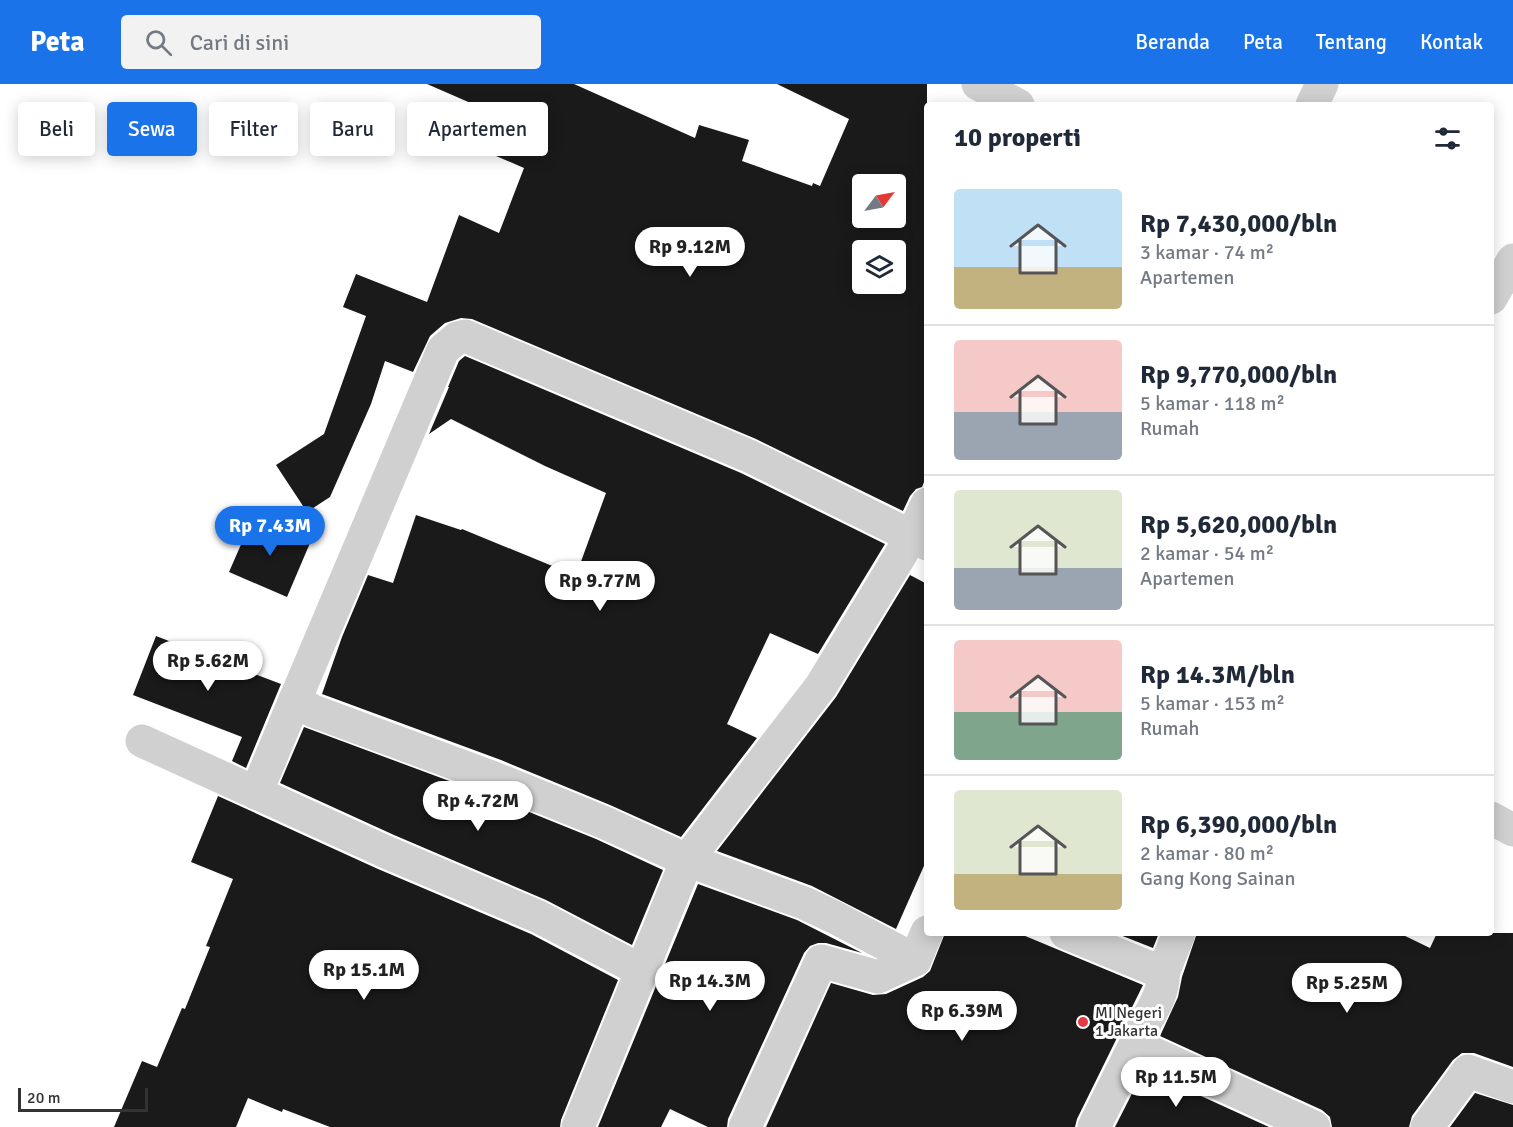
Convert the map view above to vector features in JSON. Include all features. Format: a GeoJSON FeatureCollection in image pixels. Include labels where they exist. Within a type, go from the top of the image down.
{"type":"FeatureCollection","features":[{"type":"Feature","properties":{"kind":"street"},"geometry":{"type":"LineString","coordinates":[[978,84],[1012,102]]}},
{"type":"Feature","properties":{"kind":"street"},"geometry":{"type":"LineString","coordinates":[[1313,102],[1322,84]]}},
{"type":"Feature","properties":{"kind":"street"},"geometry":{"type":"LineString","coordinates":[[1494,293],[1513,260]]}},
{"type":"Feature","properties":{"kind":"street"},"geometry":{"type":"LineString","coordinates":[[256,793],[443,350],[457,338],[465,336],[749,456],[919,540]]}},
{"type":"Feature","properties":{"kind":"street"},"geometry":{"type":"LineString","coordinates":[[578,1127],[640,970],[687,860],[821,686],[919,540],[924,518]]}},
{"type":"Feature","properties":{"kind":"street"},"geometry":{"type":"LineString","coordinates":[[295,700],[313,711],[494,778],[603,822],[687,860],[921,946]]}},
{"type":"Feature","properties":{"kind":"street"},"geometry":{"type":"LineString","coordinates":[[142,741],[386,852],[539,917],[640,970]]}},
{"type":"Feature","properties":{"kind":"street"},"geometry":{"type":"LineString","coordinates":[[1494,820],[1513,830]]}},
{"type":"Feature","properties":{"kind":"street"},"geometry":{"type":"LineString","coordinates":[[1073,936],[1163,973]]}},
{"type":"Feature","properties":{"kind":"street"},"geometry":{"type":"LineString","coordinates":[[1094,1127],[1135,1046],[1136,1038],[1163,988],[1163,973],[1178,936]]}},
{"type":"Feature","properties":{"kind":"street"},"geometry":{"type":"LineString","coordinates":[[745,1127],[821,961],[878,977],[921,946]]}},
{"type":"Feature","properties":{"kind":"street"},"geometry":{"type":"LineString","coordinates":[[1135,1046],[1314,1127]]}},
{"type":"Feature","properties":{"kind":"street"},"geometry":{"type":"LineString","coordinates":[[1427,1127],[1468,1071],[1513,1087]]}},
{"type":"Feature","properties":{"kind":"building"},"geometry":{"type":"Polygon","coordinates":[[[427,84],[574,84],[695,138],[699,125],[749,140],[742,161],[812,186],[813,183],[820,186],[849,119],[777,84],[927,84],[927,102],[924,102],[924,482],[922,487],[916,489],[910,496],[903,511],[756,439],[472,319],[461,318],[445,323],[430,336],[413,372],[385,361],[371,404],[330,497],[307,512],[276,465],[324,434],[366,316],[343,307],[356,274],[427,302],[459,215],[499,233],[524,168],[496,156],[548,156],[548,102],[468,102],[427,84]]]}},
{"type":"Feature","properties":{"kind":"building"},"geometry":{"type":"Polygon","coordinates":[[[465,356],[741,473],[885,544],[818,654],[770,633],[727,724],[757,738],[681,837],[501,760],[322,694],[342,637],[368,575],[393,583],[416,515],[462,529],[567,572],[570,563],[579,567],[606,493],[545,466],[451,419],[429,434],[459,361],[465,356]]]}},
{"type":"Feature","properties":{"kind":"building"},"geometry":{"type":"Polygon","coordinates":[[[253,517],[310,543],[287,597],[229,572],[253,517]]]}},
{"type":"Feature","properties":{"kind":"building"},"geometry":{"type":"Polygon","coordinates":[[[910,575],[924,582],[924,866],[896,929],[812,886],[717,851],[836,697],[910,575]]]}},
{"type":"Feature","properties":{"kind":"building"},"geometry":{"type":"Polygon","coordinates":[[[156,636],[281,684],[246,768],[232,761],[242,737],[133,695],[156,636]]]}},
{"type":"Feature","properties":{"kind":"building"},"geometry":{"type":"Polygon","coordinates":[[[304,727],[487,795],[596,839],[663,870],[632,945],[546,900],[280,783],[304,727]]]}},
{"type":"Feature","properties":{"kind":"building"},"geometry":{"type":"Polygon","coordinates":[[[218,796],[378,869],[531,934],[618,980],[560,1127],[330,1127],[283,1109],[282,1112],[248,1098],[236,1127],[114,1127],[142,1061],[157,1067],[182,1008],[185,1009],[210,947],[206,946],[233,879],[191,862],[218,796]]]}},
{"type":"Feature","properties":{"kind":"building"},"geometry":{"type":"Polygon","coordinates":[[[698,884],[797,920],[862,953],[818,943],[810,946],[804,953],[728,1119],[727,1127],[708,1127],[670,1109],[661,1127],[598,1127],[698,884]]]}},
{"type":"Feature","properties":{"kind":"building"},"geometry":{"type":"Polygon","coordinates":[[[1494,933],[1513,933],[1513,1067],[1474,1053],[1462,1053],[1453,1060],[1412,1116],[1409,1127],[1332,1127],[1330,1117],[1322,1110],[1160,1036],[1178,997],[1182,977],[1196,936],[1405,936],[1430,948],[1436,936],[1494,936],[1494,933]]]}},
{"type":"Feature","properties":{"kind":"building","name":"MI Negeri 1 Jakarta"},"geometry":{"type":"Polygon","coordinates":[[[944,936],[1025,936],[1143,985],[1075,1127],[766,1127],[831,983],[873,995],[886,994],[923,977],[930,971],[944,936]]]}},
{"type":"Feature","properties":{"kind":"building"},"geometry":{"type":"Polygon","coordinates":[[[1123,936],[1158,936],[1153,948],[1123,936]]]}},
{"type":"Feature","properties":{"kind":"building"},"geometry":{"type":"Polygon","coordinates":[[[1144,1070],[1269,1127],[1115,1127],[1144,1070]]]}},
{"type":"Feature","properties":{"kind":"building"},"geometry":{"type":"Polygon","coordinates":[[[1475,1093],[1513,1105],[1513,1127],[1450,1127],[1475,1093]]]}},
{"type":"Feature","properties":{"kind":"place","name":"MI Negeri 1 Jakarta"},"geometry":{"type":"Point","coordinates":[1083,1022]}}]}
